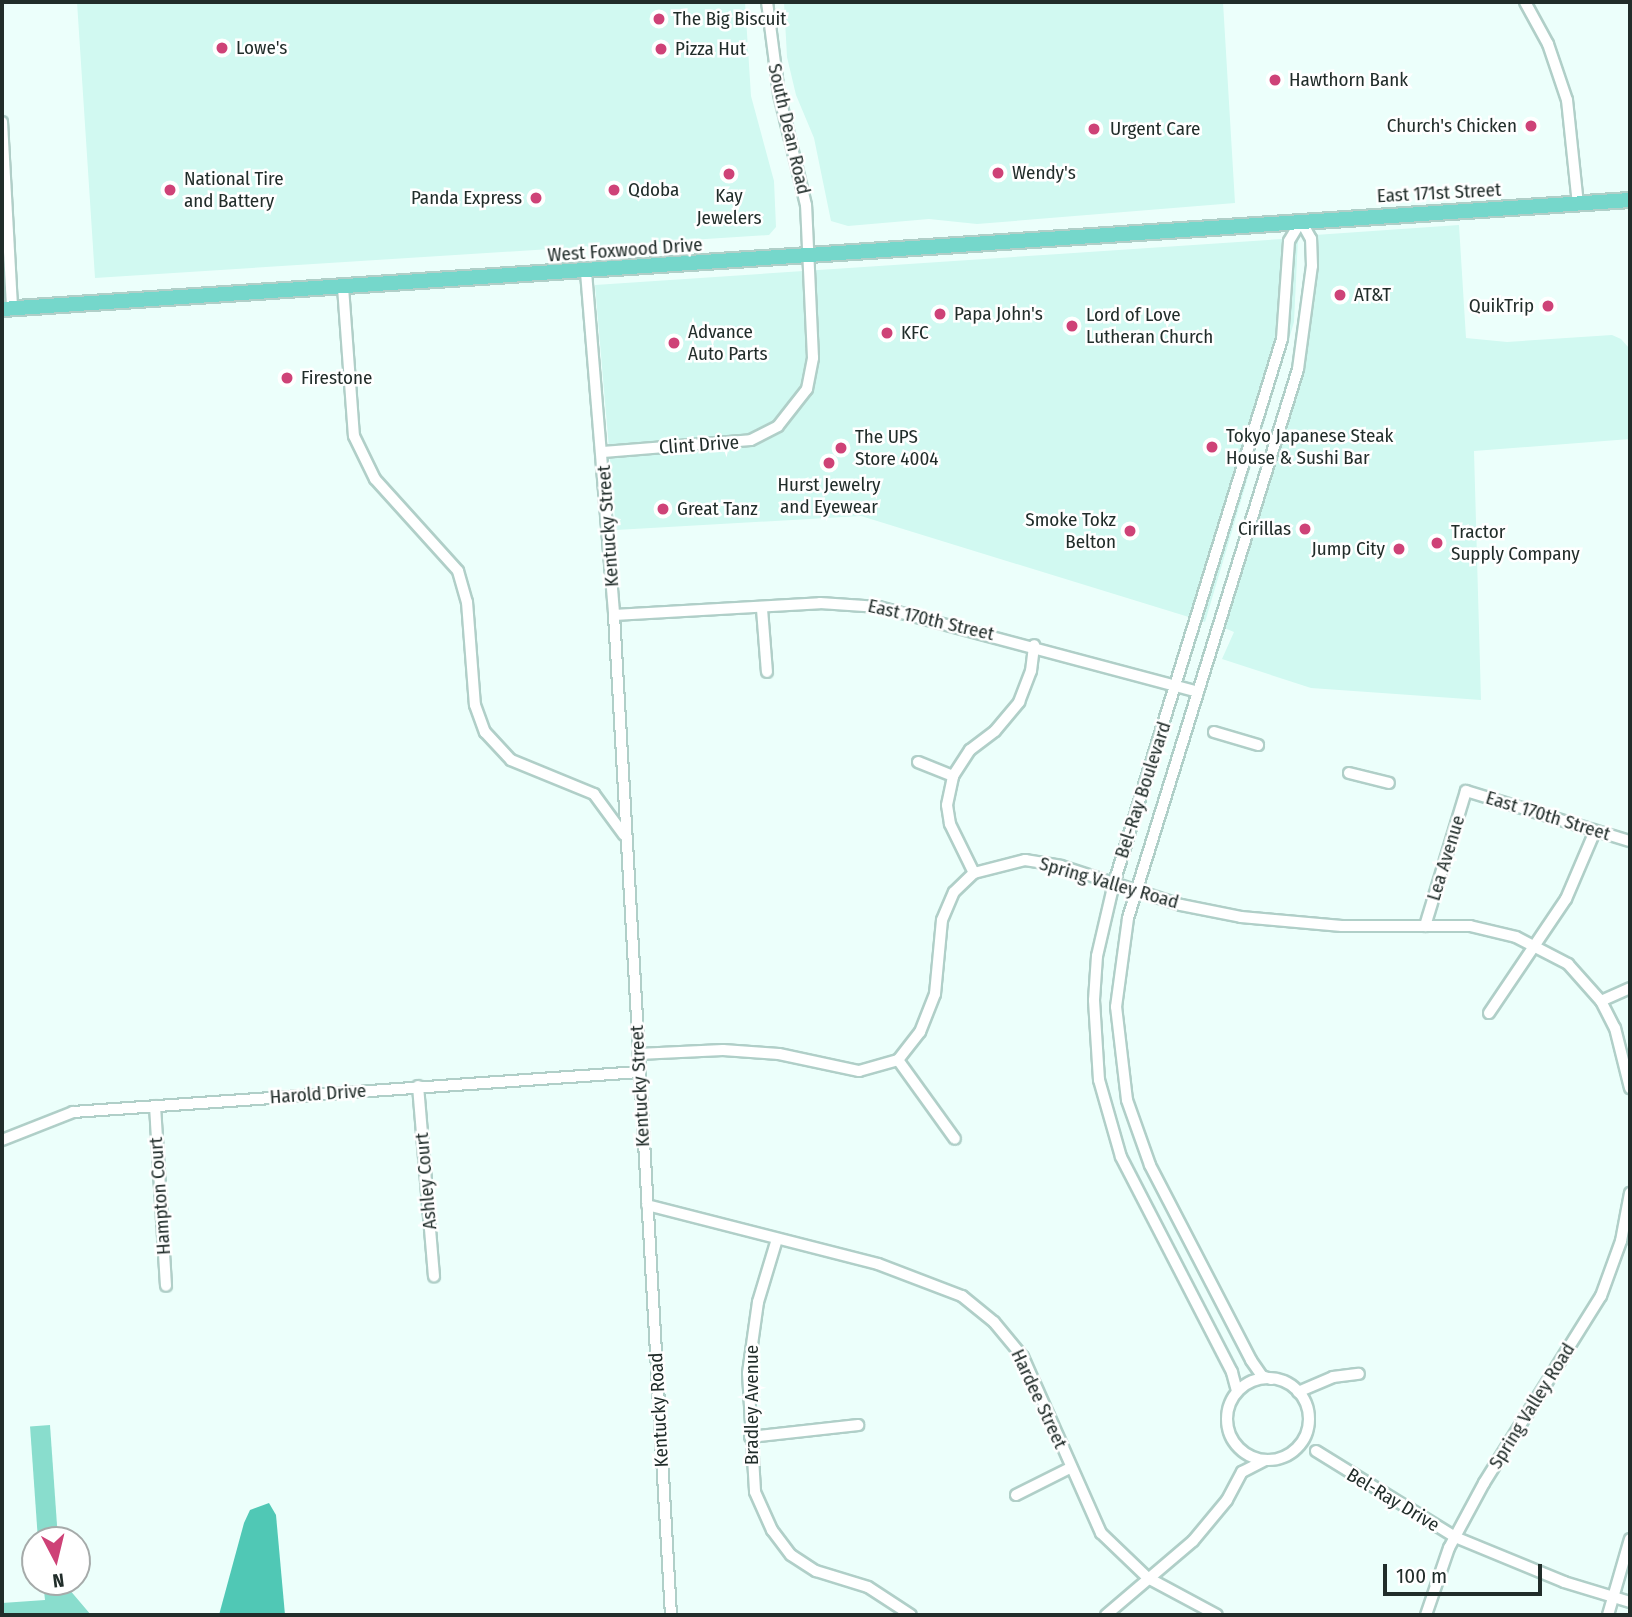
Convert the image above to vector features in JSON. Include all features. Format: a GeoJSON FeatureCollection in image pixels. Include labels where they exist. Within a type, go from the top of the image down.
{"type":"FeatureCollection","features":[{"type":"Feature","properties":{"kind":"main road","name":"East 171st Street"},"geometry":{"type":"LineString","coordinates":[[1251,223],[1630,200]]}},
{"type":"Feature","properties":{"kind":"main road","name":"West Foxwood Drive"},"geometry":{"type":"LineString","coordinates":[[7,309],[586,272],[1251,223]]}},
{"type":"Feature","properties":{"kind":"street","name":"South Dean Road"},"geometry":{"type":"LineString","coordinates":[[767,2],[779,94],[800,173],[809,256]]}},
{"type":"Feature","properties":{"kind":"street"},"geometry":{"type":"LineString","coordinates":[[1525,2],[1548,44],[1567,100],[1577,204]]}},
{"type":"Feature","properties":{"kind":"street"},"geometry":{"type":"LineString","coordinates":[[2,122],[7,309]]}},
{"type":"Feature","properties":{"kind":"street","name":"Bel-Ray Boulevard"},"geometry":{"type":"LineString","coordinates":[[1237,1391],[1113,1134],[1099,1080],[1094,1000],[1097,956],[1114,884],[1282,339],[1289,241],[1301,220]]}},
{"type":"Feature","properties":{"kind":"street","name":"Bel-Ray Boulevard"},"geometry":{"type":"LineString","coordinates":[[1298,1392],[1271,1379],[1251,1360],[1161,1189],[1135,1128],[1120,1067],[1116,1007],[1121,952],[1137,891],[1303,344],[1312,266],[1311,239],[1301,220]]}},
{"type":"Feature","properties":{"kind":"street","name":"Clint Drive"},"geometry":{"type":"LineString","coordinates":[[603,452],[736,444],[765,434],[790,415],[807,389],[814,358],[809,256]]}},
{"type":"Feature","properties":{"kind":"street","name":"Kentucky Street"},"geometry":{"type":"LineString","coordinates":[[586,272],[603,452],[614,615],[647,1205]]}},
{"type":"Feature","properties":{"kind":"street"},"geometry":{"type":"LineString","coordinates":[[344,288],[354,436],[375,479],[458,571],[467,602],[475,705],[485,732],[511,760],[584,786],[609,809],[627,841]]}},
{"type":"Feature","properties":{"kind":"street"},"geometry":{"type":"LineString","coordinates":[[1282,339],[1303,344]]}},
{"type":"Feature","properties":{"kind":"street"},"geometry":{"type":"LineString","coordinates":[[1236,492],[1257,499]]}},
{"type":"Feature","properties":{"kind":"street","name":"East 170th Street"},"geometry":{"type":"LineString","coordinates":[[614,615],[762,609],[820,603],[880,607],[1034,645],[1198,692]]}},
{"type":"Feature","properties":{"kind":"street"},"geometry":{"type":"LineString","coordinates":[[762,609],[767,672]]}},
{"type":"Feature","properties":{"kind":"street"},"geometry":{"type":"LineString","coordinates":[[638,1055],[723,1050],[779,1054],[859,1071],[898,1060],[920,1032],[936,994],[947,905],[974,873],[950,824],[947,805],[953,776],[970,750],[996,731],[1019,702],[1031,671],[1034,645]]}},
{"type":"Feature","properties":{"kind":"street"},"geometry":{"type":"LineString","coordinates":[[1214,732],[1258,745]]}},
{"type":"Feature","properties":{"kind":"street"},"geometry":{"type":"LineString","coordinates":[[918,762],[953,776]]}},
{"type":"Feature","properties":{"kind":"street"},"geometry":{"type":"LineString","coordinates":[[1349,772],[1389,783]]}},
{"type":"Feature","properties":{"kind":"street"},"geometry":{"type":"LineString","coordinates":[[609,809],[624,781]]}},
{"type":"Feature","properties":{"kind":"street","name":"East 170th Street"},"geometry":{"type":"LineString","coordinates":[[1466,791],[1630,841]]}},
{"type":"Feature","properties":{"kind":"street","name":"Lea Avenue"},"geometry":{"type":"LineString","coordinates":[[1425,926],[1466,791]]}},
{"type":"Feature","properties":{"kind":"street"},"geometry":{"type":"LineString","coordinates":[[609,809],[625,799]]}},
{"type":"Feature","properties":{"kind":"street"},"geometry":{"type":"LineString","coordinates":[[1489,1013],[1566,899],[1595,831]]}},
{"type":"Feature","properties":{"kind":"street","name":"Spring Valley Road"},"geometry":{"type":"LineString","coordinates":[[974,873],[1026,860],[1061,866],[1181,905],[1269,921],[1470,926],[1536,945],[1568,964],[1601,1001],[1615,1028],[1630,1088]]}},
{"type":"Feature","properties":{"kind":"street"},"geometry":{"type":"LineString","coordinates":[[1601,1001],[1630,988]]}},
{"type":"Feature","properties":{"kind":"street"},"geometry":{"type":"LineString","coordinates":[[898,1060],[955,1139]]}},
{"type":"Feature","properties":{"kind":"street","name":"Harold Drive"},"geometry":{"type":"LineString","coordinates":[[2,1140],[73,1112],[639,1072]]}},
{"type":"Feature","properties":{"kind":"street","name":"Ashley Court"},"geometry":{"type":"LineString","coordinates":[[418,1086],[433,1276]]}},
{"type":"Feature","properties":{"kind":"street","name":"Hampton Court"},"geometry":{"type":"LineString","coordinates":[[155,1106],[166,1286]]}},
{"type":"Feature","properties":{"kind":"street"},"geometry":{"type":"LineString","coordinates":[[1113,1134],[1135,1128]]}},
{"type":"Feature","properties":{"kind":"street","name":"Spring Valley Road"},"geometry":{"type":"LineString","coordinates":[[1426,1615],[1455,1537],[1514,1431],[1601,1296],[1629,1208],[1630,1193]]}},
{"type":"Feature","properties":{"kind":"street","name":"Hardee Street"},"geometry":{"type":"LineString","coordinates":[[647,1205],[878,1264],[962,1296],[978,1307],[1023,1357],[1101,1533],[1148,1578],[1217,1615]]}},
{"type":"Feature","properties":{"kind":"street","name":"Kentucky Road"},"geometry":{"type":"LineString","coordinates":[[647,1205],[671,1615]]}},
{"type":"Feature","properties":{"kind":"street","name":"Bradley Avenue"},"geometry":{"type":"LineString","coordinates":[[778,1239],[752,1338],[750,1437],[755,1492],[781,1544],[816,1571],[868,1587],[911,1615]]}},
{"type":"Feature","properties":{"kind":"street"},"geometry":{"type":"LineString","coordinates":[[1106,1615],[1212,1520],[1242,1472],[1266,1460],[1293,1452],[1316,1451],[1309,1427],[1308,1411],[1298,1392],[1334,1377],[1359,1374]]}},
{"type":"Feature","properties":{"kind":"street"},"geometry":{"type":"LineString","coordinates":[[1242,1472],[1227,1412],[1237,1391],[1253,1381],[1271,1379]]}},
{"type":"Feature","properties":{"kind":"street"},"geometry":{"type":"LineString","coordinates":[[750,1437],[858,1426]]}},
{"type":"Feature","properties":{"kind":"street"},"geometry":{"type":"LineString","coordinates":[[1293,1452],[1309,1427]]}},
{"type":"Feature","properties":{"kind":"street"},"geometry":{"type":"LineString","coordinates":[[1235,1442],[1248,1454],[1266,1460]]}},
{"type":"Feature","properties":{"kind":"street","name":"Bel-Ray Drive"},"geometry":{"type":"LineString","coordinates":[[1316,1451],[1455,1537],[1630,1602]]}},
{"type":"Feature","properties":{"kind":"street"},"geometry":{"type":"LineString","coordinates":[[1016,1495],[1070,1468]]}},
{"type":"Feature","properties":{"kind":"street"},"geometry":{"type":"LineString","coordinates":[[1608,1615],[1630,1539]]}},
{"type":"Feature","properties":{"kind":"shaded area"},"geometry":{"type":"Polygon","coordinates":[[[77,2],[745,2],[751,96],[774,181],[776,227],[769,235],[95,278],[77,2]]]}},
{"type":"Feature","properties":{"kind":"shaded area"},"geometry":{"type":"Polygon","coordinates":[[[784,2],[1223,2],[1235,203],[977,224],[929,219],[848,226],[831,221],[814,138],[796,95],[787,57],[784,2]]]}},
{"type":"Feature","properties":{"kind":"shaded area"},"geometry":{"type":"Polygon","coordinates":[[[1459,225],[1466,338],[1507,342],[1612,335],[1621,339],[1629,348],[1630,439],[1474,451],[1481,700],[1311,688],[1222,659],[1234,632],[1222,627],[1300,376],[1315,299],[1315,235],[1459,225]]]}},
{"type":"Feature","properties":{"kind":"shaded area"},"geometry":{"type":"Polygon","coordinates":[[[1298,238],[1294,322],[1205,622],[861,516],[616,530],[595,285],[1298,238]]]}},
{"type":"Feature","properties":{"kind":"shaded area"},"geometry":{"type":"Polygon","coordinates":[[[50,1425],[57,1526],[37,1526],[30,1426],[50,1425]]]}},
{"type":"Feature","properties":{"kind":"shaded area"},"geometry":{"type":"Polygon","coordinates":[[[269,1503],[276,1515],[285,1615],[219,1615],[244,1523],[250,1510],[269,1503]]]}},
{"type":"Feature","properties":{"kind":"shaded area"},"geometry":{"type":"Polygon","coordinates":[[[45,1596],[75,1596],[91,1615],[2,1615],[2,1603],[45,1600],[45,1596]]]}},
{"type":"Feature","properties":{"kind":"place","name":"The Big Biscuit"},"geometry":{"type":"Point","coordinates":[659,19]}},
{"type":"Feature","properties":{"kind":"place","name":"Lowe's"},"geometry":{"type":"Point","coordinates":[222,48]}},
{"type":"Feature","properties":{"kind":"place","name":"Pizza Hut"},"geometry":{"type":"Point","coordinates":[661,49]}},
{"type":"Feature","properties":{"kind":"place","name":"Hawthorn Bank"},"geometry":{"type":"Point","coordinates":[1275,80]}},
{"type":"Feature","properties":{"kind":"place","name":"Church's Chicken"},"geometry":{"type":"Point","coordinates":[1531,126]}},
{"type":"Feature","properties":{"kind":"place","name":"Urgent Care"},"geometry":{"type":"Point","coordinates":[1094,129]}},
{"type":"Feature","properties":{"kind":"place","name":"Wendy's"},"geometry":{"type":"Point","coordinates":[998,173]}},
{"type":"Feature","properties":{"kind":"place","name":"Kay Jewelers"},"geometry":{"type":"Point","coordinates":[729,174]}},
{"type":"Feature","properties":{"kind":"place","name":"National Tire and Battery"},"geometry":{"type":"Point","coordinates":[170,190]}},
{"type":"Feature","properties":{"kind":"place","name":"Qdoba"},"geometry":{"type":"Point","coordinates":[614,190]}},
{"type":"Feature","properties":{"kind":"place","name":"Panda Express"},"geometry":{"type":"Point","coordinates":[536,198]}},
{"type":"Feature","properties":{"kind":"place","name":"AT&T"},"geometry":{"type":"Point","coordinates":[1340,295]}},
{"type":"Feature","properties":{"kind":"place","name":"QuikTrip"},"geometry":{"type":"Point","coordinates":[1548,306]}},
{"type":"Feature","properties":{"kind":"place","name":"Papa John's"},"geometry":{"type":"Point","coordinates":[940,314]}},
{"type":"Feature","properties":{"kind":"place","name":"Lord of Love Lutheran Church"},"geometry":{"type":"Point","coordinates":[1072,326]}},
{"type":"Feature","properties":{"kind":"place","name":"KFC"},"geometry":{"type":"Point","coordinates":[887,333]}},
{"type":"Feature","properties":{"kind":"place","name":"Advance Auto Parts"},"geometry":{"type":"Point","coordinates":[674,343]}},
{"type":"Feature","properties":{"kind":"place","name":"Firestone"},"geometry":{"type":"Point","coordinates":[287,378]}},
{"type":"Feature","properties":{"kind":"place","name":"Tokyo Japanese Steak House & Sushi Bar"},"geometry":{"type":"Point","coordinates":[1212,447]}},
{"type":"Feature","properties":{"kind":"place","name":"The UPS Store 4004"},"geometry":{"type":"Point","coordinates":[841,448]}},
{"type":"Feature","properties":{"kind":"place","name":"Hurst Jewelry and Eyewear"},"geometry":{"type":"Point","coordinates":[829,463]}},
{"type":"Feature","properties":{"kind":"place","name":"Great Tanz"},"geometry":{"type":"Point","coordinates":[663,509]}},
{"type":"Feature","properties":{"kind":"place","name":"Cirillas"},"geometry":{"type":"Point","coordinates":[1305,529]}},
{"type":"Feature","properties":{"kind":"place","name":"Smoke Tokz Belton"},"geometry":{"type":"Point","coordinates":[1130,531]}},
{"type":"Feature","properties":{"kind":"place","name":"Tractor Supply Company"},"geometry":{"type":"Point","coordinates":[1437,543]}},
{"type":"Feature","properties":{"kind":"place","name":"Jump City"},"geometry":{"type":"Point","coordinates":[1399,549]}}]}
